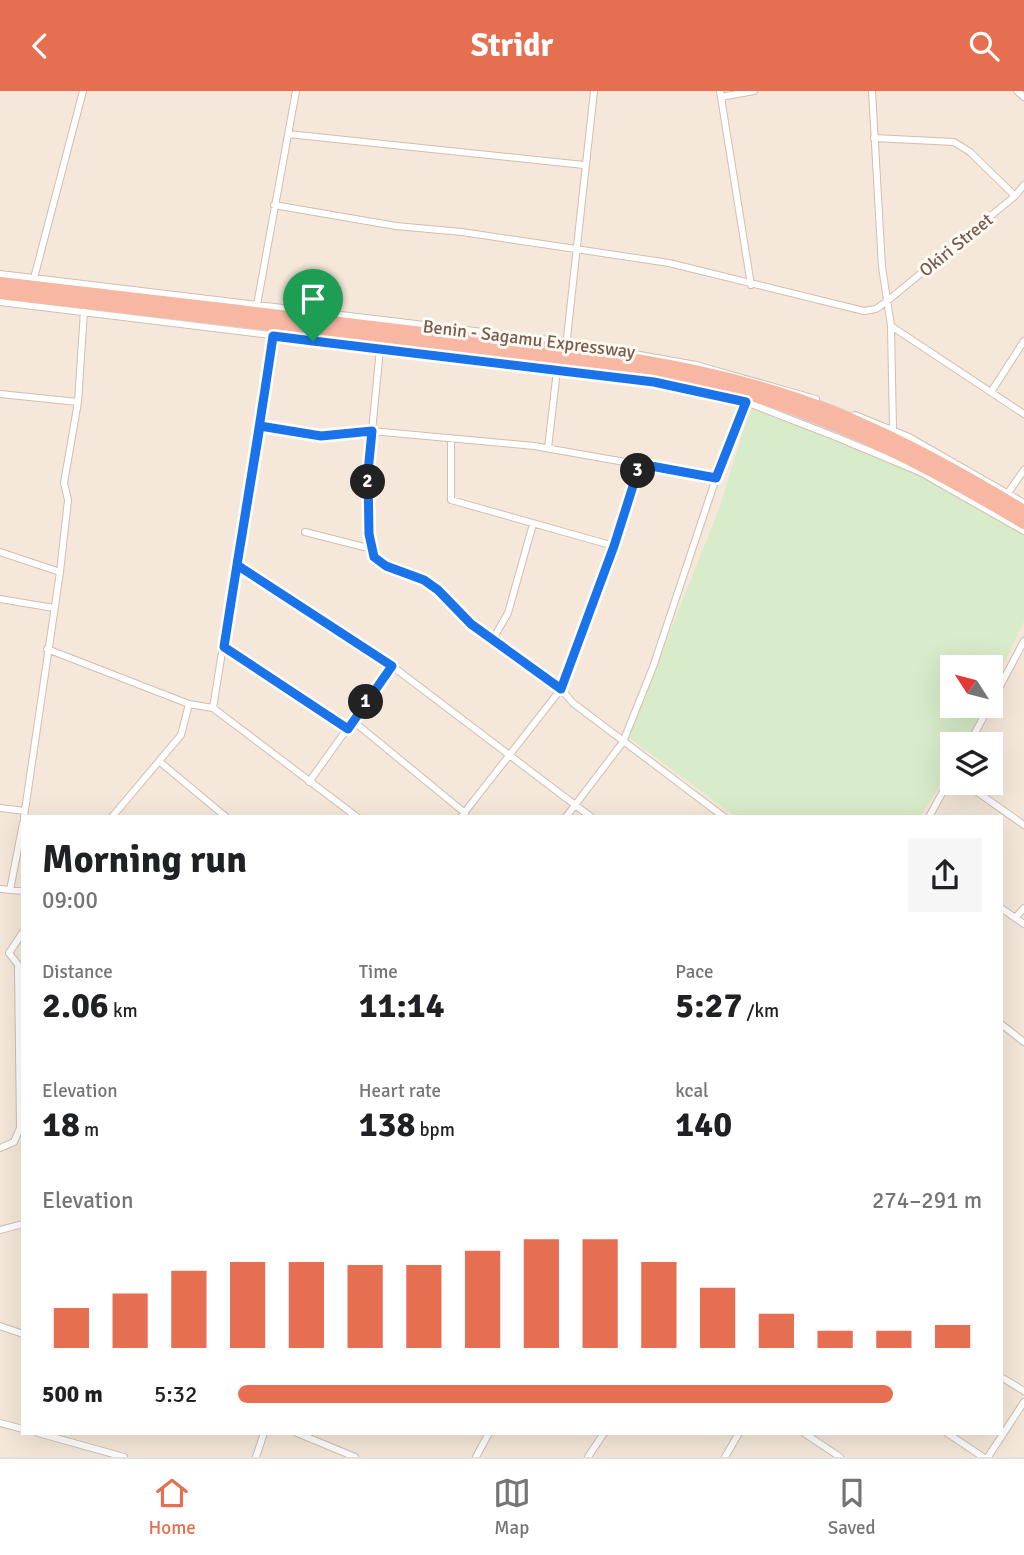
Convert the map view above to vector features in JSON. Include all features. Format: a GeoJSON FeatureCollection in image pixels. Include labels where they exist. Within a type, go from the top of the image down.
{"type":"FeatureCollection","features":[{"type":"Feature","properties":{"kind":"highway"},"geometry":{"type":"LineString","coordinates":[[0,283],[566,347],[642,367],[755,387],[842,417],[915,449],[1024,511]]}},
{"type":"Feature","properties":{"kind":"highway","name":"Benin - Sagamu Expressway"},"geometry":{"type":"LineString","coordinates":[[0,293],[642,367],[737,391],[861,434],[946,477],[1024,523]]}},
{"type":"Feature","properties":{"kind":"street"},"geometry":{"type":"LineString","coordinates":[[34,278],[83,91]]}},
{"type":"Feature","properties":{"kind":"street"},"geometry":{"type":"LineString","coordinates":[[257,305],[296,91]]}},
{"type":"Feature","properties":{"kind":"street"},"geometry":{"type":"LineString","coordinates":[[566,347],[593,91]]}},
{"type":"Feature","properties":{"kind":"street"},"geometry":{"type":"LineString","coordinates":[[751,285],[720,94],[754,91]]}},
{"type":"Feature","properties":{"kind":"street"},"geometry":{"type":"LineString","coordinates":[[872,91],[886,302],[891,326],[893,430]]}},
{"type":"Feature","properties":{"kind":"street"},"geometry":{"type":"LineString","coordinates":[[1017,91],[1024,97]]}},
{"type":"Feature","properties":{"kind":"street"},"geometry":{"type":"LineString","coordinates":[[288,134],[584,165]]}},
{"type":"Feature","properties":{"kind":"street"},"geometry":{"type":"LineString","coordinates":[[874,138],[954,142],[970,152],[1015,197]]}},
{"type":"Feature","properties":{"kind":"street","name":"Okiri Street"},"geometry":{"type":"LineString","coordinates":[[886,302],[1015,197],[1024,185]]}},
{"type":"Feature","properties":{"kind":"street"},"geometry":{"type":"LineString","coordinates":[[274,205],[396,226],[669,263],[864,311],[876,309],[886,302]]}},
{"type":"Feature","properties":{"kind":"street"},"geometry":{"type":"LineString","coordinates":[[0,274],[257,305],[566,347],[740,375],[796,392],[893,430],[1024,503]]}},
{"type":"Feature","properties":{"kind":"street"},"geometry":{"type":"LineString","coordinates":[[0,302],[654,382],[746,402],[920,473],[1024,531]]}},
{"type":"Feature","properties":{"kind":"street"},"geometry":{"type":"LineString","coordinates":[[0,808],[24,814],[60,572],[68,500],[64,483],[78,402],[84,311]]}},
{"type":"Feature","properties":{"kind":"street"},"geometry":{"type":"LineString","coordinates":[[891,326],[1024,414]]}},
{"type":"Feature","properties":{"kind":"street"},"geometry":{"type":"LineString","coordinates":[[213,708],[273,336]]}},
{"type":"Feature","properties":{"kind":"street"},"geometry":{"type":"LineString","coordinates":[[991,392],[1024,341]]}},
{"type":"Feature","properties":{"kind":"street"},"geometry":{"type":"LineString","coordinates":[[380,349],[368,472],[369,534],[374,557],[386,566],[424,580],[438,590],[471,624],[561,689],[565,697],[589,712],[623,742],[721,815]]}},
{"type":"Feature","properties":{"kind":"street"},"geometry":{"type":"LineString","coordinates":[[548,448],[557,370]]}},
{"type":"Feature","properties":{"kind":"street"},"geometry":{"type":"LineString","coordinates":[[0,394],[78,402]]}},
{"type":"Feature","properties":{"kind":"street"},"geometry":{"type":"LineString","coordinates":[[568,815],[623,742],[653,667],[716,478],[746,402]]}},
{"type":"Feature","properties":{"kind":"street"},"geometry":{"type":"LineString","coordinates":[[260,426],[321,436],[372,431],[548,448],[716,478]]}},
{"type":"Feature","properties":{"kind":"street"},"geometry":{"type":"LineString","coordinates":[[451,438],[451,500],[614,546]]}},
{"type":"Feature","properties":{"kind":"street"},"geometry":{"type":"LineString","coordinates":[[353,721],[463,815],[561,689],[614,546],[640,464]]}},
{"type":"Feature","properties":{"kind":"street"},"geometry":{"type":"LineString","coordinates":[[1007,493],[1024,470]]}},
{"type":"Feature","properties":{"kind":"street"},"geometry":{"type":"LineString","coordinates":[[493,639],[508,613],[533,524]]}},
{"type":"Feature","properties":{"kind":"street"},"geometry":{"type":"LineString","coordinates":[[305,532],[372,549]]}},
{"type":"Feature","properties":{"kind":"street"},"geometry":{"type":"LineString","coordinates":[[0,552],[60,572]]}},
{"type":"Feature","properties":{"kind":"street"},"geometry":{"type":"LineString","coordinates":[[237,565],[392,666],[588,815]]}},
{"type":"Feature","properties":{"kind":"street"},"geometry":{"type":"LineString","coordinates":[[0,599],[54,608]]}},
{"type":"Feature","properties":{"kind":"street"},"geometry":{"type":"LineString","coordinates":[[1003,681],[1024,641]]}},
{"type":"Feature","properties":{"kind":"street"},"geometry":{"type":"LineString","coordinates":[[224,647],[348,729]]}},
{"type":"Feature","properties":{"kind":"street"},"geometry":{"type":"LineString","coordinates":[[47,649],[188,704],[213,708],[354,815]]}},
{"type":"Feature","properties":{"kind":"street"},"geometry":{"type":"LineString","coordinates":[[309,782],[392,666]]}},
{"type":"Feature","properties":{"kind":"street"},"geometry":{"type":"LineString","coordinates":[[114,815],[181,735],[188,704]]}},
{"type":"Feature","properties":{"kind":"street"},"geometry":{"type":"LineString","coordinates":[[160,762],[224,815]]}},
{"type":"Feature","properties":{"kind":"street"},"geometry":{"type":"LineString","coordinates":[[930,815],[943,795]]}},
{"type":"Feature","properties":{"kind":"street"},"geometry":{"type":"LineString","coordinates":[[981,795],[1024,825]]}},
{"type":"Feature","properties":{"kind":"street"},"geometry":{"type":"LineString","coordinates":[[10,890],[21,833]]}},
{"type":"Feature","properties":{"kind":"street"},"geometry":{"type":"LineString","coordinates":[[0,889],[21,891]]}},
{"type":"Feature","properties":{"kind":"street"},"geometry":{"type":"LineString","coordinates":[[1015,918],[1024,908]]}},
{"type":"Feature","properties":{"kind":"street"},"geometry":{"type":"LineString","coordinates":[[1003,909],[1024,924]]}},
{"type":"Feature","properties":{"kind":"street"},"geometry":{"type":"LineString","coordinates":[[0,1148],[14,1142],[20,1128],[20,969],[9,953],[21,935]]}},
{"type":"Feature","properties":{"kind":"street"},"geometry":{"type":"LineString","coordinates":[[1003,1026],[1024,1042]]}},
{"type":"Feature","properties":{"kind":"street"},"geometry":{"type":"LineString","coordinates":[[0,1230],[21,1225]]}},
{"type":"Feature","properties":{"kind":"street"},"geometry":{"type":"LineString","coordinates":[[0,1326],[21,1333]]}},
{"type":"Feature","properties":{"kind":"street"},"geometry":{"type":"LineString","coordinates":[[1003,1378],[1024,1391]]}},
{"type":"Feature","properties":{"kind":"street"},"geometry":{"type":"LineString","coordinates":[[1003,1432],[1024,1402]]}},
{"type":"Feature","properties":{"kind":"street"},"geometry":{"type":"LineString","coordinates":[[1015,1415],[1024,1421]]}},
{"type":"Feature","properties":{"kind":"street"},"geometry":{"type":"LineString","coordinates":[[0,1423],[21,1428]]}},
{"type":"Feature","properties":{"kind":"street"},"geometry":{"type":"LineString","coordinates":[[45,1435],[124,1457]]}},
{"type":"Feature","properties":{"kind":"street"},"geometry":{"type":"LineString","coordinates":[[256,1457],[263,1435]]}},
{"type":"Feature","properties":{"kind":"street"},"geometry":{"type":"LineString","coordinates":[[302,1435],[355,1457]]}},
{"type":"Feature","properties":{"kind":"street"},"geometry":{"type":"LineString","coordinates":[[476,1457],[488,1435]]}},
{"type":"Feature","properties":{"kind":"street"},"geometry":{"type":"LineString","coordinates":[[588,1457],[603,1435]]}},
{"type":"Feature","properties":{"kind":"street"},"geometry":{"type":"LineString","coordinates":[[725,1457],[739,1435]]}},
{"type":"Feature","properties":{"kind":"street"},"geometry":{"type":"LineString","coordinates":[[807,1435],[840,1457]]}},
{"type":"Feature","properties":{"kind":"street"},"geometry":{"type":"LineString","coordinates":[[950,1435],[986,1457],[1001,1435]]}},
{"type":"Feature","properties":{"kind":"shaded area"},"geometry":{"type":"Polygon","coordinates":[[[0,91],[1024,91],[1024,1457],[0,1457],[0,91]]]}},
{"type":"Feature","properties":{"kind":"green space"},"geometry":{"type":"Polygon","coordinates":[[[752,402],[823,426],[892,455],[959,488],[1024,526],[1024,621],[1003,665],[1003,655],[940,655],[940,718],[978,718],[972,732],[940,732],[940,786],[921,815],[733,815],[628,737],[719,509],[752,402]]]}},
{"type":"Feature","properties":{"kind":"route"},"geometry":{"type":"LineString","coordinates":[[273,336],[313,341],[654,382],[746,402],[716,478],[640,464],[614,546],[561,689],[471,624],[438,590],[424,580],[386,566],[374,557],[369,534],[368,472],[372,431],[321,436],[260,426],[237,565],[392,666],[348,729],[224,647],[273,336]]}}]}
